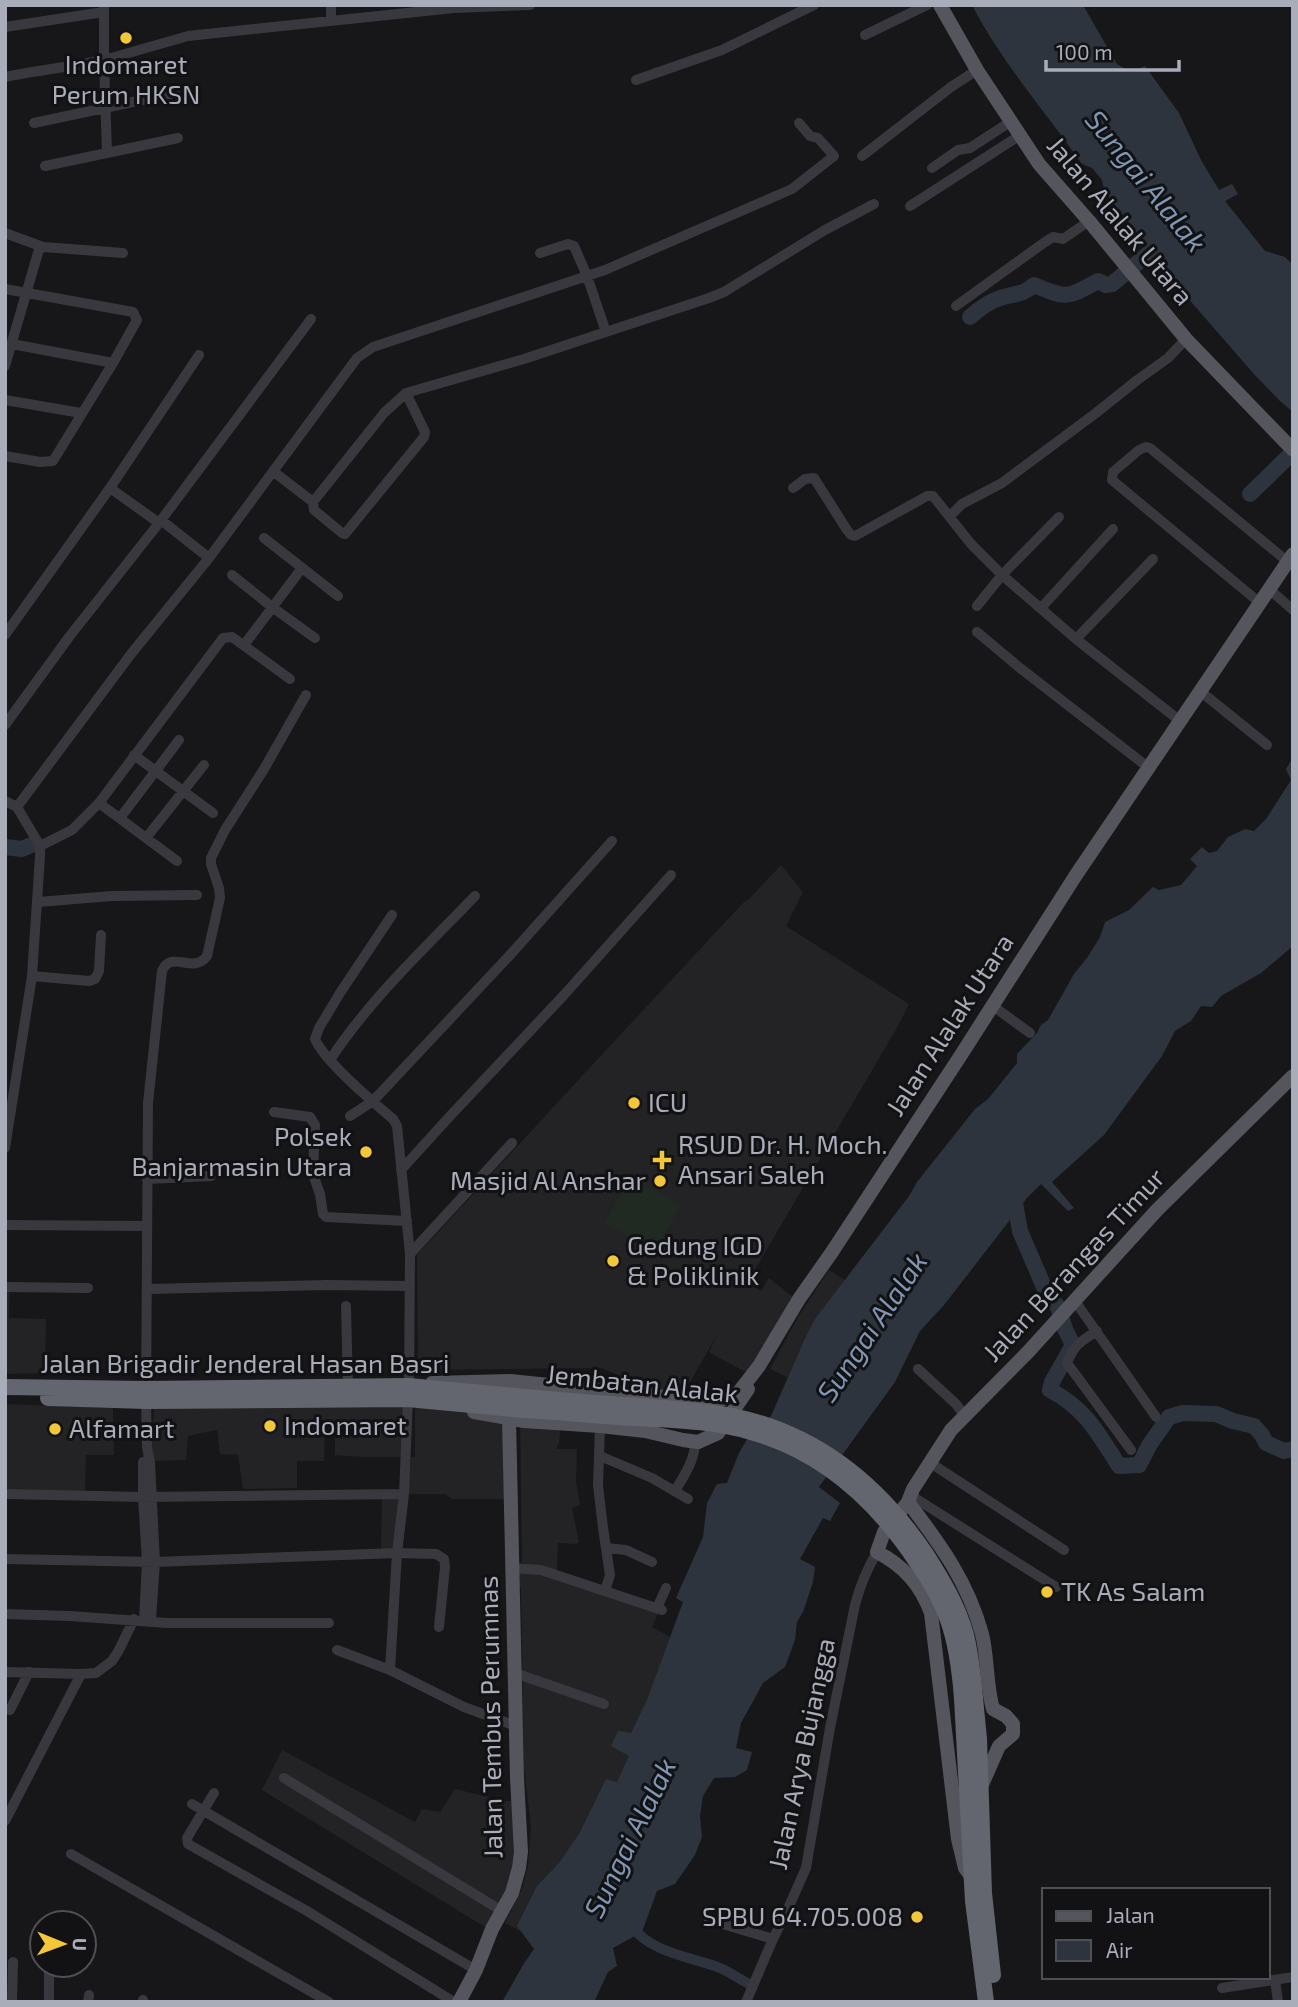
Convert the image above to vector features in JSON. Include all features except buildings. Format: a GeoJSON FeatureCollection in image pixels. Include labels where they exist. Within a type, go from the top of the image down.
{"type":"FeatureCollection","features":[{"type":"Feature","properties":{"kind":"highway","name":"Jalan Brigadir Jenderal Hasan Basri"},"geometry":{"type":"LineString","coordinates":[[5,1387],[146,1395],[412,1392]]}},
{"type":"Feature","properties":{"kind":"highway","name":"Jalan Brigadir Jenderal Hasan Basri"},"geometry":{"type":"LineString","coordinates":[[146,1395],[348,1387],[525,1403]]}},
{"type":"Feature","properties":{"kind":"highway","name":"Jalan Brigadir Jenderal Hasan Basri"},"geometry":{"type":"LineString","coordinates":[[5,1398],[95,1394]]}},
{"type":"Feature","properties":{"kind":"highway","name":"Jembatan Alalak"},"geometry":{"type":"LineString","coordinates":[[525,1403],[736,1416],[792,1435],[845,1466],[863,1480],[911,1531],[946,1588],[965,1633],[970,1653],[969,1698]]}},
{"type":"Feature","properties":{"kind":"highway"},"geometry":{"type":"LineString","coordinates":[[969,1698],[981,1789],[984,1893],[995,2002]]}},
{"type":"Feature","properties":{"kind":"highway"},"geometry":{"type":"LineString","coordinates":[[969,1698],[965,1736],[971,1876],[986,2002]]}},
{"type":"Feature","properties":{"kind":"main road","name":"Jalan Alalak Utara"},"geometry":{"type":"LineString","coordinates":[[940,5],[1010,122],[1053,181],[1186,340],[1291,448]]}},
{"type":"Feature","properties":{"kind":"main road","name":"Jalan Alalak Utara"},"geometry":{"type":"LineString","coordinates":[[695,1442],[718,1433],[732,1403],[759,1366],[787,1318],[1076,875],[1290,558]]}},
{"type":"Feature","properties":{"kind":"main road","name":"Jalan Berangas Timur"},"geometry":{"type":"LineString","coordinates":[[877,1552],[884,1532],[909,1498],[929,1462],[964,1415],[1070,1306],[1157,1210],[1293,1076]]}},
{"type":"Feature","properties":{"kind":"main road"},"geometry":{"type":"LineString","coordinates":[[412,1392],[453,1382],[510,1381],[732,1403]]}},
{"type":"Feature","properties":{"kind":"main road"},"geometry":{"type":"LineString","coordinates":[[412,1392],[524,1421],[645,1431],[695,1442]]}},
{"type":"Feature","properties":{"kind":"main road","name":"Jalan Tembus Perumnas"},"geometry":{"type":"LineString","coordinates":[[457,2002],[476,1970],[492,1929],[516,1881],[521,1852],[509,1418]]}},
{"type":"Feature","properties":{"kind":"main road"},"geometry":{"type":"LineString","coordinates":[[909,1498],[951,1560],[968,1592],[986,1654],[993,1709],[1006,1716],[1013,1724],[1013,1734],[999,1746],[981,1789]]}},
{"type":"Feature","properties":{"kind":"main road"},"geometry":{"type":"LineString","coordinates":[[877,1552],[912,1578],[921,1589],[931,1613],[958,1839],[965,1868],[971,1876]]}},
{"type":"Feature","properties":{"kind":"street"},"geometry":{"type":"LineString","coordinates":[[331,5],[331,20]]}},
{"type":"Feature","properties":{"kind":"street"},"geometry":{"type":"LineString","coordinates":[[5,77],[104,60],[188,36],[454,7],[530,5]]}},
{"type":"Feature","properties":{"kind":"street"},"geometry":{"type":"LineString","coordinates":[[635,80],[722,50],[814,5]]}},
{"type":"Feature","properties":{"kind":"street"},"geometry":{"type":"LineString","coordinates":[[865,35],[927,5]]}},
{"type":"Feature","properties":{"kind":"street"},"geometry":{"type":"LineString","coordinates":[[5,27],[104,9],[107,153]]}},
{"type":"Feature","properties":{"kind":"street"},"geometry":{"type":"LineString","coordinates":[[862,156],[977,70]]}},
{"type":"Feature","properties":{"kind":"street"},"geometry":{"type":"LineString","coordinates":[[34,123],[175,93]]}},
{"type":"Feature","properties":{"kind":"street"},"geometry":{"type":"LineString","coordinates":[[932,168],[958,150],[970,148],[1010,122]]}},
{"type":"Feature","properties":{"kind":"street"},"geometry":{"type":"LineString","coordinates":[[17,807],[131,654],[209,558],[357,358],[373,347],[587,276],[792,189],[834,156],[818,138],[810,136],[799,123]]}},
{"type":"Feature","properties":{"kind":"street"},"geometry":{"type":"LineString","coordinates":[[910,206],[1019,136]]}},
{"type":"Feature","properties":{"kind":"street"},"geometry":{"type":"LineString","coordinates":[[45,166],[178,138]]}},
{"type":"Feature","properties":{"kind":"street"},"geometry":{"type":"LineString","coordinates":[[313,502],[384,413],[406,394],[524,359],[724,292],[825,230],[874,204]]}},
{"type":"Feature","properties":{"kind":"street"},"geometry":{"type":"LineString","coordinates":[[956,306],[1045,242],[1054,237],[1063,239],[1089,221]]}},
{"type":"Feature","properties":{"kind":"street"},"geometry":{"type":"LineString","coordinates":[[5,233],[40,246],[123,253]]}},
{"type":"Feature","properties":{"kind":"street"},"geometry":{"type":"LineString","coordinates":[[540,253],[571,244],[587,276],[606,331]]}},
{"type":"Feature","properties":{"kind":"street"},"geometry":{"type":"LineString","coordinates":[[5,366],[40,246]]}},
{"type":"Feature","properties":{"kind":"street"},"geometry":{"type":"LineString","coordinates":[[5,289],[132,312],[137,320],[53,461],[40,462],[5,456]]}},
{"type":"Feature","properties":{"kind":"street"},"geometry":{"type":"LineString","coordinates":[[5,726],[69,637],[160,521],[311,319]]}},
{"type":"Feature","properties":{"kind":"street"},"geometry":{"type":"LineString","coordinates":[[950,516],[962,504],[1002,483],[1086,421],[1168,358],[1186,340]]}},
{"type":"Feature","properties":{"kind":"street"},"geometry":{"type":"LineString","coordinates":[[12,344],[113,363]]}},
{"type":"Feature","properties":{"kind":"street"},"geometry":{"type":"LineString","coordinates":[[5,635],[110,488],[199,355]]}},
{"type":"Feature","properties":{"kind":"street"},"geometry":{"type":"LineString","coordinates":[[274,472],[313,502],[314,510],[342,533],[347,533],[424,437],[425,432],[406,394]]}},
{"type":"Feature","properties":{"kind":"street"},"geometry":{"type":"LineString","coordinates":[[5,400],[81,413]]}},
{"type":"Feature","properties":{"kind":"street"},"geometry":{"type":"LineString","coordinates":[[1260,603],[1112,480],[1113,472],[1146,447],[1290,558]]}},
{"type":"Feature","properties":{"kind":"street"},"geometry":{"type":"LineString","coordinates":[[793,488],[805,479],[814,478],[847,530],[855,536],[928,496],[933,496],[971,544],[1002,575],[1076,639],[1180,721]]}},
{"type":"Feature","properties":{"kind":"street"},"geometry":{"type":"LineString","coordinates":[[110,488],[209,558]]}},
{"type":"Feature","properties":{"kind":"street"},"geometry":{"type":"LineString","coordinates":[[977,606],[1002,575],[1059,517]]}},
{"type":"Feature","properties":{"kind":"street"},"geometry":{"type":"LineString","coordinates":[[1041,608],[1113,529]]}},
{"type":"Feature","properties":{"kind":"street"},"geometry":{"type":"LineString","coordinates":[[264,538],[338,596]]}},
{"type":"Feature","properties":{"kind":"street"},"geometry":{"type":"LineString","coordinates":[[1076,639],[1153,559]]}},
{"type":"Feature","properties":{"kind":"street"},"geometry":{"type":"LineString","coordinates":[[244,645],[302,568]]}},
{"type":"Feature","properties":{"kind":"street"},"geometry":{"type":"LineString","coordinates":[[232,575],[315,638]]}},
{"type":"Feature","properties":{"kind":"street"},"geometry":{"type":"LineString","coordinates":[[1269,589],[1293,610]]}},
{"type":"Feature","properties":{"kind":"street"},"geometry":{"type":"LineString","coordinates":[[977,632],[1149,768]]}},
{"type":"Feature","properties":{"kind":"street"},"geometry":{"type":"LineString","coordinates":[[39,845],[72,830],[99,803],[222,639],[230,636],[290,679]]}},
{"type":"Feature","properties":{"kind":"street"},"geometry":{"type":"LineString","coordinates":[[1200,691],[1267,745]]}},
{"type":"Feature","properties":{"kind":"street"},"geometry":{"type":"LineString","coordinates":[[5,1672],[96,1673],[106,1667],[143,1620],[151,1562],[143,1461],[147,1447],[148,1103],[162,971],[169,962],[197,964],[207,956],[220,898],[211,858],[306,695]]}},
{"type":"Feature","properties":{"kind":"street"},"geometry":{"type":"LineString","coordinates":[[120,818],[179,740]]}},
{"type":"Feature","properties":{"kind":"street"},"geometry":{"type":"LineString","coordinates":[[134,755],[213,813]]}},
{"type":"Feature","properties":{"kind":"street"},"geometry":{"type":"LineString","coordinates":[[146,838],[204,765]]}},
{"type":"Feature","properties":{"kind":"street"},"geometry":{"type":"LineString","coordinates":[[5,801],[17,807],[39,845],[32,976],[5,1148]]}},
{"type":"Feature","properties":{"kind":"street"},"geometry":{"type":"LineString","coordinates":[[99,803],[177,861]]}},
{"type":"Feature","properties":{"kind":"street"},"geometry":{"type":"LineString","coordinates":[[350,1116],[373,1101],[545,917],[612,841]]}},
{"type":"Feature","properties":{"kind":"street"},"geometry":{"type":"LineString","coordinates":[[401,1170],[671,875]]}},
{"type":"Feature","properties":{"kind":"street"},"geometry":{"type":"LineString","coordinates":[[38,902],[125,895],[197,895]]}},
{"type":"Feature","properties":{"kind":"street"},"geometry":{"type":"LineString","coordinates":[[330,1060],[345,1037],[382,995],[475,896]]}},
{"type":"Feature","properties":{"kind":"street"},"geometry":{"type":"LineString","coordinates":[[390,1670],[397,1553],[412,1392],[410,1254],[397,1126],[393,1119],[330,1060],[315,1040],[340,993],[392,915]]}},
{"type":"Feature","properties":{"kind":"street"},"geometry":{"type":"LineString","coordinates":[[32,976],[89,981],[95,979],[99,971],[102,935]]}},
{"type":"Feature","properties":{"kind":"street"},"geometry":{"type":"LineString","coordinates":[[993,1006],[1030,1033]]}},
{"type":"Feature","properties":{"kind":"street"},"geometry":{"type":"LineString","coordinates":[[274,1112],[313,1119],[313,1174],[326,1217],[407,1221]]}},
{"type":"Feature","properties":{"kind":"street"},"geometry":{"type":"LineString","coordinates":[[410,1254],[512,1143]]}},
{"type":"Feature","properties":{"kind":"street"},"geometry":{"type":"LineString","coordinates":[[147,1178],[211,1176]]}},
{"type":"Feature","properties":{"kind":"street"},"geometry":{"type":"LineString","coordinates":[[5,1225],[147,1226]]}},
{"type":"Feature","properties":{"kind":"street"},"geometry":{"type":"LineString","coordinates":[[148,1289],[410,1286]]}},
{"type":"Feature","properties":{"kind":"street"},"geometry":{"type":"LineString","coordinates":[[5,1287],[88,1288]]}},
{"type":"Feature","properties":{"kind":"street"},"geometry":{"type":"LineString","coordinates":[[346,1306],[348,1387]]}},
{"type":"Feature","properties":{"kind":"street"},"geometry":{"type":"LineString","coordinates":[[1070,1306],[1097,1331],[1156,1417]]}},
{"type":"Feature","properties":{"kind":"street"},"geometry":{"type":"LineString","coordinates":[[1097,1331],[1078,1343],[1067,1363],[1131,1450]]}},
{"type":"Feature","properties":{"kind":"street"},"geometry":{"type":"LineString","coordinates":[[918,1370],[956,1404],[964,1415]]}},
{"type":"Feature","properties":{"kind":"street"},"geometry":{"type":"LineString","coordinates":[[600,1426],[598,1485],[610,1575],[605,1591]]}},
{"type":"Feature","properties":{"kind":"street"},"geometry":{"type":"LineString","coordinates":[[675,1491],[693,1457],[695,1442]]}},
{"type":"Feature","properties":{"kind":"street"},"geometry":{"type":"LineString","coordinates":[[600,1456],[652,1478],[688,1499]]}},
{"type":"Feature","properties":{"kind":"street"},"geometry":{"type":"LineString","coordinates":[[929,1462],[1064,1550]]}},
{"type":"Feature","properties":{"kind":"street"},"geometry":{"type":"LineString","coordinates":[[6,1494],[404,1494]]}},
{"type":"Feature","properties":{"kind":"street"},"geometry":{"type":"LineString","coordinates":[[909,1498],[1056,1587]]}},
{"type":"Feature","properties":{"kind":"street"},"geometry":{"type":"LineString","coordinates":[[607,1549],[626,1550],[652,1562]]}},
{"type":"Feature","properties":{"kind":"street","name":"Jalan Arya Bujangga"},"geometry":{"type":"LineString","coordinates":[[746,2002],[806,1868],[830,1728],[859,1586],[877,1552]]}},
{"type":"Feature","properties":{"kind":"street"},"geometry":{"type":"LineString","coordinates":[[5,1559],[151,1562],[436,1554],[444,1559],[445,1567],[439,1627]]}},
{"type":"Feature","properties":{"kind":"street"},"geometry":{"type":"LineString","coordinates":[[512,1567],[541,1570],[659,1609],[666,1588]]}},
{"type":"Feature","properties":{"kind":"street"},"geometry":{"type":"LineString","coordinates":[[5,1614],[179,1623],[329,1623]]}},
{"type":"Feature","properties":{"kind":"street"},"geometry":{"type":"LineString","coordinates":[[337,1650],[390,1670],[464,1707],[516,1726]]}},
{"type":"Feature","properties":{"kind":"street"},"geometry":{"type":"LineString","coordinates":[[10,1710],[29,1672]]}},
{"type":"Feature","properties":{"kind":"street"},"geometry":{"type":"LineString","coordinates":[[515,1673],[604,1704]]}},
{"type":"Feature","properties":{"kind":"street"},"geometry":{"type":"LineString","coordinates":[[5,1821],[81,1674]]}},
{"type":"Feature","properties":{"kind":"street"},"geometry":{"type":"LineString","coordinates":[[284,1779],[502,1911]]}},
{"type":"Feature","properties":{"kind":"street"},"geometry":{"type":"LineString","coordinates":[[214,1793],[187,1838],[188,1844],[307,1911],[457,2002]]}},
{"type":"Feature","properties":{"kind":"street"},"geometry":{"type":"LineString","coordinates":[[192,1804],[476,1970]]}},
{"type":"Feature","properties":{"kind":"street"},"geometry":{"type":"LineString","coordinates":[[71,1854],[329,2002]]}},
{"type":"Feature","properties":{"kind":"street"},"geometry":{"type":"LineString","coordinates":[[709,1920],[773,1939]]}},
{"type":"Feature","properties":{"kind":"street"},"geometry":{"type":"LineString","coordinates":[[12,2002],[13,1962]]}},
{"type":"Feature","properties":{"kind":"street"},"geometry":{"type":"LineString","coordinates":[[1222,1988],[1293,1977]]}},
{"type":"Feature","properties":{"kind":"street"},"geometry":{"type":"LineString","coordinates":[[49,1979],[49,2002]]}},
{"type":"Feature","properties":{"kind":"street"},"geometry":{"type":"LineString","coordinates":[[1275,1980],[1278,2002]]}},
{"type":"Feature","properties":{"kind":"shaded area","name":"RSUD Dr. H. Moch. Ansari Saleh"},"geometry":{"type":"Polygon","coordinates":[[[781,865],[803,892],[786,926],[909,1004],[747,1283],[761,1291],[769,1278],[797,1300],[751,1375],[709,1352],[718,1333],[684,1393],[647,1388],[602,1368],[418,1370],[417,1255],[781,865]]]}},
{"type":"Feature","properties":{"kind":"shaded area"},"geometry":{"type":"Polygon","coordinates":[[[631,1176],[681,1205],[655,1251],[604,1223],[631,1176]]]}},
{"type":"Feature","properties":{"kind":"shaded area"},"geometry":{"type":"Polygon","coordinates":[[[829,1270],[854,1286],[795,1381],[770,1369],[798,1317],[829,1270]]]}},
{"type":"Feature","properties":{"kind":"shaded area"},"geometry":{"type":"Polygon","coordinates":[[[5,1290],[10,1290],[9,1318],[46,1319],[45,1373],[5,1374],[5,1290]]]}},
{"type":"Feature","properties":{"kind":"shaded area"},"geometry":{"type":"Polygon","coordinates":[[[406,1402],[409,1457],[335,1455],[335,1425],[325,1426],[324,1461],[297,1461],[297,1488],[243,1489],[238,1455],[220,1454],[217,1430],[188,1436],[186,1460],[151,1461],[154,1407],[406,1402]]]}},
{"type":"Feature","properties":{"kind":"shaded area"},"geometry":{"type":"Polygon","coordinates":[[[5,1404],[113,1408],[114,1455],[86,1455],[85,1491],[5,1491],[5,1404]]]}},
{"type":"Feature","properties":{"kind":"shaded area"},"geometry":{"type":"Polygon","coordinates":[[[415,1407],[508,1414],[504,1499],[453,1499],[444,1494],[408,1494],[411,1457],[415,1457],[415,1407]]]}},
{"type":"Feature","properties":{"kind":"shaded area"},"geometry":{"type":"Polygon","coordinates":[[[520,1421],[561,1422],[556,1449],[577,1449],[576,1482],[580,1505],[572,1508],[579,1542],[558,1543],[557,1570],[522,1563],[520,1421]]]}},
{"type":"Feature","properties":{"kind":"shaded area"},"geometry":{"type":"Polygon","coordinates":[[[382,1495],[398,1495],[400,1548],[381,1549],[382,1495]]]}},
{"type":"Feature","properties":{"kind":"shaded area"},"geometry":{"type":"Polygon","coordinates":[[[524,1569],[659,1611],[652,1627],[678,1641],[643,1742],[542,1942],[505,1923],[523,1886],[528,1865],[531,1827],[524,1767],[521,1587],[515,1585],[516,1572],[524,1569]]]}},
{"type":"Feature","properties":{"kind":"shaded area"},"geometry":{"type":"Polygon","coordinates":[[[282,1750],[415,1822],[422,1809],[440,1812],[455,1789],[505,1801],[520,1801],[521,1847],[493,1932],[262,1790],[282,1750]]]}},
{"type":"Feature","properties":{"kind":"water","name":"Sungai Alalak"},"geometry":{"type":"Polygon","coordinates":[[[972,5],[1083,5],[1117,64],[1131,72],[1145,66],[1179,113],[1201,160],[1219,190],[1232,184],[1238,194],[1225,201],[1265,251],[1285,257],[1293,265],[1293,412],[1253,373],[1166,273],[1164,266],[1104,190],[1102,180],[1092,168],[1082,164],[1024,86],[972,5]]]}},
{"type":"Feature","properties":{"kind":"water","name":"Sungai Alalak"},"geometry":{"type":"Polygon","coordinates":[[[1293,757],[1293,946],[1261,973],[1221,996],[1212,1007],[1201,1006],[1191,1021],[1175,1031],[1162,1056],[1104,1135],[1052,1182],[1074,1208],[1068,1211],[1041,1184],[920,1331],[895,1382],[819,1487],[840,1503],[830,1521],[823,1518],[800,1559],[815,1567],[813,1582],[797,1622],[795,1640],[785,1667],[763,1683],[741,1723],[736,1748],[752,1752],[747,1770],[735,1777],[714,1778],[703,1796],[700,1816],[702,1837],[695,1855],[675,1884],[657,1891],[642,1932],[613,1948],[617,1966],[608,1972],[594,2002],[502,2002],[534,1949],[517,1926],[537,1886],[559,1863],[579,1834],[606,1779],[617,1782],[629,1756],[611,1746],[618,1731],[631,1733],[647,1700],[683,1602],[676,1598],[703,1537],[707,1503],[717,1484],[727,1483],[746,1441],[771,1416],[815,1319],[917,1182],[975,1109],[988,1099],[1017,1063],[1017,1054],[1048,1020],[1074,974],[1100,937],[1105,922],[1129,910],[1153,887],[1159,890],[1181,885],[1197,866],[1190,859],[1202,847],[1209,853],[1217,851],[1228,837],[1245,829],[1254,831],[1266,819],[1291,780],[1286,769],[1293,757]]]}},
{"type":"Feature","properties":{"kind":"waterway","name":"Sungai Alalak"},"geometry":{"type":"LineString","coordinates":[[970,317],[992,301],[1021,293],[1034,285],[1067,295],[1098,281],[1106,285],[1112,284],[1166,239]]}},
{"type":"Feature","properties":{"kind":"waterway"},"geometry":{"type":"LineString","coordinates":[[1250,494],[1293,451]]}},
{"type":"Feature","properties":{"kind":"waterway"},"geometry":{"type":"LineString","coordinates":[[5,847],[22,849],[31,845]]}},
{"type":"Feature","properties":{"kind":"waterway"},"geometry":{"type":"LineString","coordinates":[[1013,1192],[1020,1231],[1047,1294],[1058,1307],[1073,1345],[1050,1390],[1082,1414],[1119,1466],[1139,1465],[1169,1417],[1183,1413],[1216,1414],[1254,1426],[1266,1443],[1284,1451],[1293,1449]]}},
{"type":"Feature","properties":{"kind":"waterway"},"geometry":{"type":"LineString","coordinates":[[632,1926],[639,1935],[658,1947],[719,1968],[749,1984]]}},
{"type":"Feature","properties":{"kind":"place","name":"Indomaret Perum HKSN"},"geometry":{"type":"Point","coordinates":[126,38]}},
{"type":"Feature","properties":{"kind":"place","name":"ICU"},"geometry":{"type":"Point","coordinates":[634,1103]}},
{"type":"Feature","properties":{"kind":"place","name":"Polsek Banjarmasin Utara"},"geometry":{"type":"Point","coordinates":[366,1152]}},
{"type":"Feature","properties":{"kind":"place","name":"RSUD Dr. H. Moch. Ansari Saleh"},"geometry":{"type":"Point","coordinates":[662,1160]}},
{"type":"Feature","properties":{"kind":"place","name":"Masjid Al Anshar"},"geometry":{"type":"Point","coordinates":[660,1181]}},
{"type":"Feature","properties":{"kind":"place","name":"Gedung IGD & Poliklinik"},"geometry":{"type":"Point","coordinates":[613,1261]}},
{"type":"Feature","properties":{"kind":"place","name":"Indomaret"},"geometry":{"type":"Point","coordinates":[270,1426]}},
{"type":"Feature","properties":{"kind":"place","name":"Alfamart"},"geometry":{"type":"Point","coordinates":[55,1429]}},
{"type":"Feature","properties":{"kind":"place","name":"TK As Salam"},"geometry":{"type":"Point","coordinates":[1047,1592]}},
{"type":"Feature","properties":{"kind":"place","name":"SPBU 64.705.008"},"geometry":{"type":"Point","coordinates":[917,1917]}}]}
